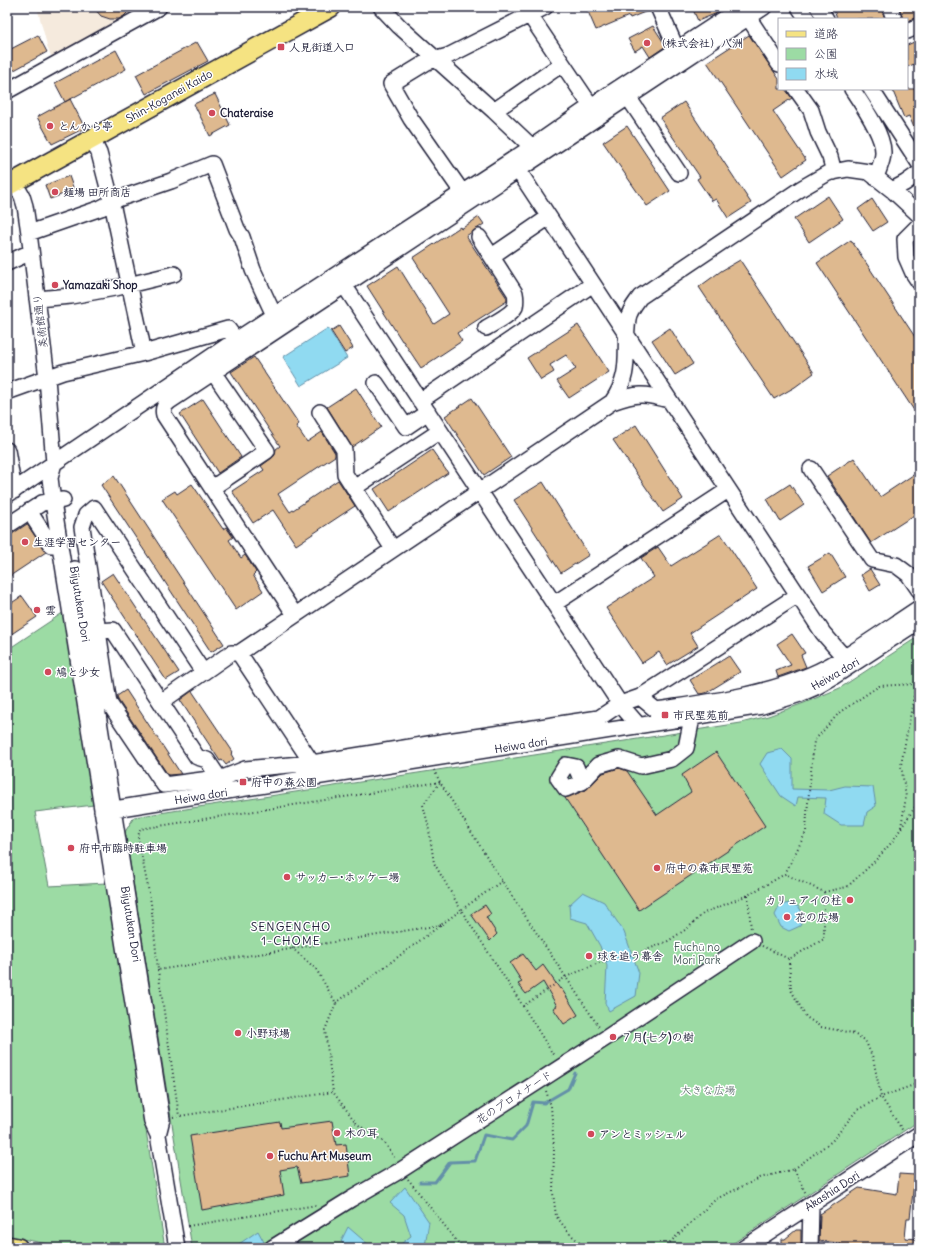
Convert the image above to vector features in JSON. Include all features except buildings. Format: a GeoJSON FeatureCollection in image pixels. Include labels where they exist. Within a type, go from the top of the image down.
{"type":"FeatureCollection","features":[{"type":"Feature","properties":{"kind":"main road","name":"Shin-Koganei Kaido"},"geometry":{"type":"LineString","coordinates":[[9,179],[92,138],[331,7]]}},
{"type":"Feature","properties":{"kind":"street"},"geometry":{"type":"LineString","coordinates":[[7,91],[160,7]]}},
{"type":"Feature","properties":{"kind":"street"},"geometry":{"type":"LineString","coordinates":[[381,7],[399,26],[532,146]]}},
{"type":"Feature","properties":{"kind":"street"},"geometry":{"type":"LineString","coordinates":[[462,192],[410,119],[391,84],[427,62],[448,56],[527,11],[545,7]]}},
{"type":"Feature","properties":{"kind":"street"},"geometry":{"type":"LineString","coordinates":[[658,7],[677,50]]}},
{"type":"Feature","properties":{"kind":"street"},"geometry":{"type":"LineString","coordinates":[[7,450],[10,493],[35,483],[54,463],[236,340],[677,50],[745,12],[764,7]]}},
{"type":"Feature","properties":{"kind":"street"},"geometry":{"type":"LineString","coordinates":[[799,7],[806,18]]}},
{"type":"Feature","properties":{"kind":"street"},"geometry":{"type":"LineString","coordinates":[[818,7],[825,18]]}},
{"type":"Feature","properties":{"kind":"street"},"geometry":{"type":"LineString","coordinates":[[890,7],[894,18]]}},
{"type":"Feature","properties":{"kind":"street"},"geometry":{"type":"LineString","coordinates":[[527,11],[591,106]]}},
{"type":"Feature","properties":{"kind":"street"},"geometry":{"type":"LineString","coordinates":[[745,12],[778,62]]}},
{"type":"Feature","properties":{"kind":"street"},"geometry":{"type":"LineString","coordinates":[[295,615],[164,415],[164,405],[628,97],[745,12]]}},
{"type":"Feature","properties":{"kind":"street"},"geometry":{"type":"LineString","coordinates":[[908,31],[919,26]]}},
{"type":"Feature","properties":{"kind":"street"},"geometry":{"type":"LineString","coordinates":[[494,111],[562,64]]}},
{"type":"Feature","properties":{"kind":"street"},"geometry":{"type":"LineString","coordinates":[[797,90],[811,110],[818,132],[830,157],[834,172]]}},
{"type":"Feature","properties":{"kind":"street"},"geometry":{"type":"LineString","coordinates":[[853,90],[869,115],[880,139],[883,153],[876,178]]}},
{"type":"Feature","properties":{"kind":"street"},"geometry":{"type":"LineString","coordinates":[[872,90],[919,163]]}},
{"type":"Feature","properties":{"kind":"street"},"geometry":{"type":"LineString","coordinates":[[628,97],[679,173]]}},
{"type":"Feature","properties":{"kind":"street"},"geometry":{"type":"LineString","coordinates":[[92,138],[99,153],[112,203],[144,353]]}},
{"type":"Feature","properties":{"kind":"street"},"geometry":{"type":"LineString","coordinates":[[29,232],[101,208],[118,199],[171,181],[212,164],[237,230],[242,237],[253,270],[274,315]]}},
{"type":"Feature","properties":{"kind":"street"},"geometry":{"type":"LineString","coordinates":[[612,402],[624,381],[627,360],[628,318],[640,297],[787,198],[828,173],[848,169],[869,172],[892,190],[919,215]]}},
{"type":"Feature","properties":{"kind":"street"},"geometry":{"type":"LineString","coordinates":[[518,170],[823,633],[844,657]]}},
{"type":"Feature","properties":{"kind":"street"},"geometry":{"type":"LineString","coordinates":[[892,190],[919,173]]}},
{"type":"Feature","properties":{"kind":"street","name":"美術館通り"},"geometry":{"type":"LineString","coordinates":[[9,179],[22,196],[25,206],[47,378],[54,463]]}},
{"type":"Feature","properties":{"kind":"street"},"geometry":{"type":"LineString","coordinates":[[492,256],[549,217]]}},
{"type":"Feature","properties":{"kind":"street"},"geometry":{"type":"LineString","coordinates":[[919,224],[905,239],[906,257],[919,282]]}},
{"type":"Feature","properties":{"kind":"street"},"geometry":{"type":"LineString","coordinates":[[479,237],[515,294],[516,301],[514,308],[508,314],[484,326],[499,348]]}},
{"type":"Feature","properties":{"kind":"street"},"geometry":{"type":"LineString","coordinates":[[7,263],[31,252]]}},
{"type":"Feature","properties":{"kind":"street"},"geometry":{"type":"LineString","coordinates":[[37,299],[71,296],[130,285],[174,274]]}},
{"type":"Feature","properties":{"kind":"street"},"geometry":{"type":"LineString","coordinates":[[376,384],[406,427],[424,407],[499,348],[593,284]]}},
{"type":"Feature","properties":{"kind":"street"},"geometry":{"type":"LineString","coordinates":[[344,285],[620,704],[639,726]]}},
{"type":"Feature","properties":{"kind":"street"},"geometry":{"type":"LineString","coordinates":[[7,392],[63,372],[144,353],[228,329],[236,340]]}},
{"type":"Feature","properties":{"kind":"street"},"geometry":{"type":"LineString","coordinates":[[212,488],[267,451],[213,372]]}},
{"type":"Feature","properties":{"kind":"street"},"geometry":{"type":"LineString","coordinates":[[160,702],[231,653],[238,653],[612,402],[638,394],[652,395],[669,400]]}},
{"type":"Feature","properties":{"kind":"street"},"geometry":{"type":"LineString","coordinates":[[320,412],[344,450],[345,474],[393,549]]}},
{"type":"Feature","properties":{"kind":"street"},"geometry":{"type":"LineString","coordinates":[[354,488],[440,431]]}},
{"type":"Feature","properties":{"kind":"street","name":"Bijyutukan Dori"},"geometry":{"type":"LineString","coordinates":[[54,463],[60,472],[60,544],[88,624]]}},
{"type":"Feature","properties":{"kind":"street"},"geometry":{"type":"LineString","coordinates":[[811,468],[872,560],[896,565],[908,574],[919,590]]}},
{"type":"Feature","properties":{"kind":"street"},"geometry":{"type":"LineString","coordinates":[[554,604],[728,490]]}},
{"type":"Feature","properties":{"kind":"street"},"geometry":{"type":"LineString","coordinates":[[7,526],[42,503],[59,501]]}},
{"type":"Feature","properties":{"kind":"street","name":"Bijyutukan Dori"},"geometry":{"type":"LineString","coordinates":[[59,501],[88,624],[85,668],[108,810],[162,1119],[158,1135]]}},
{"type":"Feature","properties":{"kind":"street"},"geometry":{"type":"LineString","coordinates":[[203,672],[94,508],[86,514],[82,528],[88,624],[109,703],[164,785],[220,785]]}},
{"type":"Feature","properties":{"kind":"street"},"geometry":{"type":"LineString","coordinates":[[29,511],[51,546],[60,544]]}},
{"type":"Feature","properties":{"kind":"street"},"geometry":{"type":"LineString","coordinates":[[220,785],[225,777],[245,769],[312,763],[599,718],[620,704],[640,697],[798,595]]}},
{"type":"Feature","properties":{"kind":"street"},"geometry":{"type":"LineString","coordinates":[[640,697],[656,710],[738,697],[794,682],[844,657],[919,608]]}},
{"type":"Feature","properties":{"kind":"street","name":"Heiwa dori"},"geometry":{"type":"LineString","coordinates":[[108,810],[220,785],[428,759],[762,706],[800,694],[833,677],[919,621]]}},
{"type":"Feature","properties":{"kind":"street"},"geometry":{"type":"LineString","coordinates":[[88,624],[113,630],[197,756],[207,760],[220,785]]}},
{"type":"Feature","properties":{"kind":"street"},"geometry":{"type":"LineString","coordinates":[[238,653],[312,763]]}},
{"type":"Feature","properties":{"kind":"street","name":"Bijyutukan Dori"},"geometry":{"type":"LineString","coordinates":[[85,668],[101,735],[108,810],[152,1122],[158,1135],[177,1248]]}},
{"type":"Feature","properties":{"kind":"street"},"geometry":{"type":"LineString","coordinates":[[582,782],[598,765],[619,759],[641,766],[672,759],[686,748],[692,718]]}},
{"type":"Feature","properties":{"kind":"street"},"geometry":{"type":"LineString","coordinates":[[101,735],[124,725]]}},
{"type":"Feature","properties":{"kind":"street","name":"花のプロメナード"},"geometry":{"type":"LineString","coordinates":[[272,1248],[401,1170],[542,1080],[752,941]]}},
{"type":"Feature","properties":{"kind":"street","name":"Akashia Dori"},"geometry":{"type":"LineString","coordinates":[[744,1248],[914,1137]]}},
{"type":"Feature","properties":{"kind":"street"},"geometry":{"type":"LineString","coordinates":[[811,1204],[815,1248]]}},
{"type":"Feature","properties":{"kind":"path"},"geometry":{"type":"LineString","coordinates":[[901,827],[906,797],[901,765],[919,669]]}},
{"type":"Feature","properties":{"kind":"path"},"geometry":{"type":"LineString","coordinates":[[523,1006],[566,977],[601,962],[639,953],[668,942],[688,928],[704,913],[748,895],[785,874],[806,832],[814,741],[840,712],[879,686],[915,684],[919,686]]}},
{"type":"Feature","properties":{"kind":"path"},"geometry":{"type":"LineString","coordinates":[[428,759],[440,782],[502,881],[606,1038]]}},
{"type":"Feature","properties":{"kind":"path"},"geometry":{"type":"LineString","coordinates":[[440,782],[423,805],[428,824],[434,862],[462,910],[561,1067]]}},
{"type":"Feature","properties":{"kind":"path"},"geometry":{"type":"LineString","coordinates":[[179,1116],[158,970],[151,903],[138,837],[140,829],[440,782]]}},
{"type":"Feature","properties":{"kind":"path"},"geometry":{"type":"LineString","coordinates":[[785,874],[824,892],[847,887],[873,863],[892,842],[919,801]]}},
{"type":"Feature","properties":{"kind":"path"},"geometry":{"type":"LineString","coordinates":[[466,1248],[459,1244],[429,1207],[401,1170],[385,1142],[357,1124],[333,1092],[325,1030],[336,1003],[502,881]]}},
{"type":"Feature","properties":{"kind":"path"},"geometry":{"type":"LineString","coordinates":[[788,959],[824,939],[824,892]]}},
{"type":"Feature","properties":{"kind":"path"},"geometry":{"type":"LineString","coordinates":[[748,895],[752,941],[788,959]]}},
{"type":"Feature","properties":{"kind":"path"},"geometry":{"type":"LineString","coordinates":[[158,970],[442,925]]}},
{"type":"Feature","properties":{"kind":"path"},"geometry":{"type":"LineString","coordinates":[[292,948],[316,969],[336,1003]]}},
{"type":"Feature","properties":{"kind":"path"},"geometry":{"type":"LineString","coordinates":[[788,959],[791,990],[806,1017],[821,1026],[852,1033],[865,1040],[874,1058],[881,1097],[914,1137]]}},
{"type":"Feature","properties":{"kind":"path"},"geometry":{"type":"LineString","coordinates":[[542,1080],[552,1106],[554,1149],[553,1193],[556,1216],[570,1234],[586,1248]]}},
{"type":"Feature","properties":{"kind":"path"},"geometry":{"type":"LineString","coordinates":[[664,1248],[716,1199],[760,1178],[794,1169],[832,1141],[857,1110],[881,1097],[919,1083]]}},
{"type":"Feature","properties":{"kind":"path"},"geometry":{"type":"LineString","coordinates":[[162,1119],[333,1092]]}},
{"type":"Feature","properties":{"kind":"path"},"geometry":{"type":"LineString","coordinates":[[794,1169],[811,1204]]}},
{"type":"Feature","properties":{"kind":"path"},"geometry":{"type":"LineString","coordinates":[[188,1226],[320,1204]]}},
{"type":"Feature","properties":{"kind":"path"},"geometry":{"type":"LineString","coordinates":[[457,1248],[459,1244]]}},
{"type":"Feature","properties":{"kind":"shaded area"},"geometry":{"type":"Polygon","coordinates":[[[37,7],[150,7],[53,60],[48,49],[37,7]]]}},
{"type":"Feature","properties":{"kind":"green space"},"geometry":{"type":"Polygon","coordinates":[[[64,612],[94,805],[35,812],[49,886],[106,883],[165,1248],[68,1248],[7,1236],[7,650],[64,612]]]}},
{"type":"Feature","properties":{"kind":"green space","name":"Fuchū no Mori Park"},"geometry":{"type":"Polygon","coordinates":[[[919,636],[919,1121],[726,1248],[192,1248],[125,832],[134,817],[741,723],[768,716],[840,688],[919,636]]]}},
{"type":"Feature","properties":{"kind":"water"},"geometry":{"type":"Polygon","coordinates":[[[328,328],[347,358],[301,386],[283,357],[328,328]]]}},
{"type":"Feature","properties":{"kind":"water"},"geometry":{"type":"Polygon","coordinates":[[[782,749],[792,759],[792,789],[829,790],[845,786],[873,787],[876,806],[867,812],[864,825],[841,825],[824,814],[826,798],[798,797],[796,806],[781,796],[760,764],[767,753],[782,749]]]}},
{"type":"Feature","properties":{"kind":"water"},"geometry":{"type":"Polygon","coordinates":[[[583,892],[604,902],[624,932],[639,973],[636,996],[609,1011],[605,1003],[607,966],[600,946],[587,923],[570,918],[569,905],[583,892]]]}},
{"type":"Feature","properties":{"kind":"water"},"geometry":{"type":"Polygon","coordinates":[[[790,903],[799,907],[804,916],[800,926],[789,931],[781,927],[775,915],[780,905],[790,903]]]}},
{"type":"Feature","properties":{"kind":"water"},"geometry":{"type":"Polygon","coordinates":[[[405,1187],[429,1222],[425,1246],[422,1248],[396,1248],[411,1236],[404,1215],[390,1203],[405,1187]]]}},
{"type":"Feature","properties":{"kind":"water"},"geometry":{"type":"Polygon","coordinates":[[[348,1227],[370,1246],[383,1248],[346,1248],[341,1241],[348,1227]]]}},
{"type":"Feature","properties":{"kind":"water"},"geometry":{"type":"Polygon","coordinates":[[[258,1231],[264,1242],[255,1248],[233,1248],[258,1231]]]}},
{"type":"Feature","properties":{"kind":"waterway"},"geometry":{"type":"LineString","coordinates":[[420,1182],[435,1182],[450,1162],[475,1161],[484,1135],[512,1140],[526,1126],[533,1102],[544,1103],[568,1089],[575,1073]]}},
{"type":"Feature","properties":{"kind":"place","name":"（株式会社）八洲"},"geometry":{"type":"Point","coordinates":[647,43]}},
{"type":"Feature","properties":{"kind":"place","name":"人見街道入口"},"geometry":{"type":"Point","coordinates":[281,47]}},
{"type":"Feature","properties":{"kind":"place","name":"Chateraise"},"geometry":{"type":"Point","coordinates":[212,113]}},
{"type":"Feature","properties":{"kind":"place","name":"とんから亭"},"geometry":{"type":"Point","coordinates":[50,126]}},
{"type":"Feature","properties":{"kind":"place","name":"麺場 田所商店"},"geometry":{"type":"Point","coordinates":[55,192]}},
{"type":"Feature","properties":{"kind":"place","name":"Yamazaki Shop"},"geometry":{"type":"Point","coordinates":[55,285]}},
{"type":"Feature","properties":{"kind":"place","name":"生涯学習センター"},"geometry":{"type":"Point","coordinates":[25,542]}},
{"type":"Feature","properties":{"kind":"place","name":"雲"},"geometry":{"type":"Point","coordinates":[37,610]}},
{"type":"Feature","properties":{"kind":"place","name":"鳩と少女"},"geometry":{"type":"Point","coordinates":[48,672]}},
{"type":"Feature","properties":{"kind":"place","name":"市民聖苑前"},"geometry":{"type":"Point","coordinates":[665,715]}},
{"type":"Feature","properties":{"kind":"place","name":"府中の森公園"},"geometry":{"type":"Point","coordinates":[243,782]}},
{"type":"Feature","properties":{"kind":"place","name":"府中市臨時駐車場"},"geometry":{"type":"Point","coordinates":[71,848]}},
{"type":"Feature","properties":{"kind":"place","name":"府中の森市民聖苑"},"geometry":{"type":"Point","coordinates":[657,868]}},
{"type":"Feature","properties":{"kind":"place","name":"サッカー･ホッケー場"},"geometry":{"type":"Point","coordinates":[287,877]}},
{"type":"Feature","properties":{"kind":"place","name":"カリュアイの柱"},"geometry":{"type":"Point","coordinates":[850,900]}},
{"type":"Feature","properties":{"kind":"place","name":"花の広場"},"geometry":{"type":"Point","coordinates":[787,917]}},
{"type":"Feature","properties":{"kind":"place","name":"球を追う幕舎"},"geometry":{"type":"Point","coordinates":[589,956]}},
{"type":"Feature","properties":{"kind":"place","name":"小野球場"},"geometry":{"type":"Point","coordinates":[238,1033]}},
{"type":"Feature","properties":{"kind":"place","name":"７月(七夕)の樹"},"geometry":{"type":"Point","coordinates":[613,1037]}},
{"type":"Feature","properties":{"kind":"place","name":"木の耳"},"geometry":{"type":"Point","coordinates":[337,1133]}},
{"type":"Feature","properties":{"kind":"place","name":"アンとミッシェル"},"geometry":{"type":"Point","coordinates":[591,1134]}},
{"type":"Feature","properties":{"kind":"place","name":"Fuchu Art Museum"},"geometry":{"type":"Point","coordinates":[270,1156]}},
{"type":"Feature","properties":{"kind":"district","name":"SENGENCHO 1-CHOME"},"geometry":{"type":"Point","coordinates":[291,934]}},
{"type":"Feature","properties":{"kind":"park label","name":"大きな広場"},"geometry":{"type":"Point","coordinates":[708,1090]}}]}
